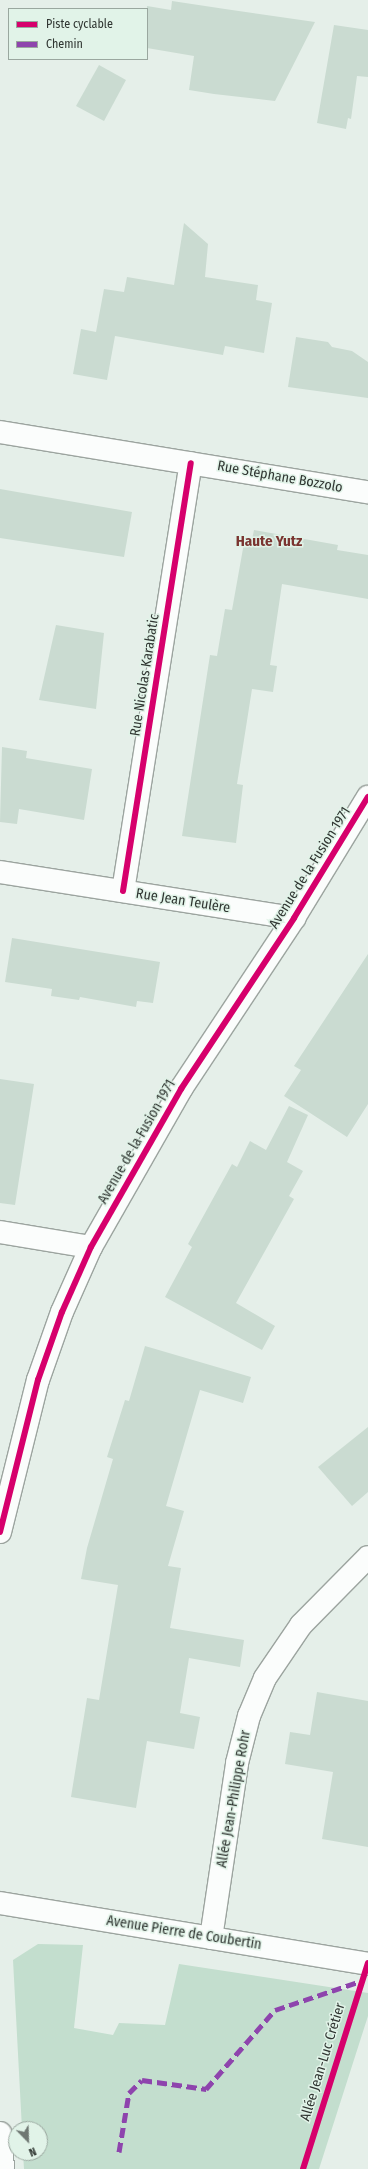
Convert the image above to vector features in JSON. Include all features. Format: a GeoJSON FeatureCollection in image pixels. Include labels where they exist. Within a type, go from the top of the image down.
{"type":"FeatureCollection","features":[{"type":"Feature","properties":{"kind":"street"},"geometry":{"type":"LineString","coordinates":[[0,432],[191,463]]}},
{"type":"Feature","properties":{"kind":"street","name":"Rue Stéphane Bozzolo"},"geometry":{"type":"LineString","coordinates":[[191,463],[368,492]]}},
{"type":"Feature","properties":{"kind":"street","name":"Rue Nicolas Karabatic"},"geometry":{"type":"LineString","coordinates":[[123,891],[191,463]]}},
{"type":"Feature","properties":{"kind":"street","name":"Avenue de la Fusion 1971"},"geometry":{"type":"LineString","coordinates":[[0,1532],[38,1380],[62,1312],[91,1247],[181,1089],[294,918],[368,797]]}},
{"type":"Feature","properties":{"kind":"street","name":"Rue Jean Teulère"},"geometry":{"type":"LineString","coordinates":[[0,872],[294,918]]}},
{"type":"Feature","properties":{"kind":"street"},"geometry":{"type":"LineString","coordinates":[[0,1232],[91,1247]]}},
{"type":"Feature","properties":{"kind":"street","name":"Allée Jean-Philippe Rohr"},"geometry":{"type":"LineString","coordinates":[[211,1938],[237,1762],[249,1716],[265,1678],[301,1625],[368,1557]]}},
{"type":"Feature","properties":{"kind":"street","name":"Avenue Pierre de Coubertin"},"geometry":{"type":"LineString","coordinates":[[0,1903],[368,1964]]}},
{"type":"Feature","properties":{"kind":"street"},"geometry":{"type":"LineString","coordinates":[[0,2133],[3,2169]]}},
{"type":"Feature","properties":{"kind":"green space"},"geometry":{"type":"Polygon","coordinates":[[[38,1944],[83,1945],[74,2028],[113,2035],[119,2023],[165,2025],[179,1964],[368,1993],[368,2016],[319,2169],[24,2169],[24,2161],[48,2161],[48,2121],[22,2121],[13,1960],[38,1944]]]}},
{"type":"Feature","properties":{"kind":"building"},"geometry":{"type":"Polygon","coordinates":[[[172,1],[315,22],[275,101],[189,90],[194,56],[148,48],[147,6],[171,10],[172,1]]]}},
{"type":"Feature","properties":{"kind":"building"},"geometry":{"type":"Polygon","coordinates":[[[334,25],[368,30],[368,77],[357,76],[351,119],[348,118],[346,129],[317,123],[334,25]]]}},
{"type":"Feature","properties":{"kind":"building"},"geometry":{"type":"Polygon","coordinates":[[[99,65],[126,80],[104,121],[76,106],[99,65]]]}},
{"type":"Feature","properties":{"kind":"building"},"geometry":{"type":"Polygon","coordinates":[[[184,223],[208,244],[205,277],[258,285],[256,300],[272,303],[264,353],[225,346],[223,355],[115,336],[107,380],[73,374],[81,329],[96,332],[104,289],[124,292],[127,277],[174,285],[184,223]]]}},
{"type":"Feature","properties":{"kind":"building"},"geometry":{"type":"Polygon","coordinates":[[[296,337],[328,342],[332,347],[352,351],[368,362],[368,398],[288,387],[296,337]]]}},
{"type":"Feature","properties":{"kind":"building"},"geometry":{"type":"Polygon","coordinates":[[[0,489],[132,512],[124,557],[0,538],[0,489]]]}},
{"type":"Feature","properties":{"kind":"building"},"geometry":{"type":"Polygon","coordinates":[[[254,530],[338,545],[337,550],[368,555],[368,599],[282,584],[270,665],[277,666],[273,692],[252,689],[237,784],[243,785],[236,843],[182,836],[210,655],[217,656],[225,609],[232,610],[244,543],[251,544],[254,530]]]}},
{"type":"Feature","properties":{"kind":"building"},"geometry":{"type":"Polygon","coordinates":[[[56,625],[104,633],[96,709],[39,700],[56,625]]]}},
{"type":"Feature","properties":{"kind":"building"},"geometry":{"type":"Polygon","coordinates":[[[2,747],[27,751],[26,758],[92,769],[84,820],[19,809],[17,824],[0,822],[2,747]]]}},
{"type":"Feature","properties":{"kind":"building"},"geometry":{"type":"Polygon","coordinates":[[[12,938],[160,962],[153,1003],[137,1001],[136,1007],[80,997],[79,1000],[51,996],[52,989],[5,982],[12,938]]]}},
{"type":"Feature","properties":{"kind":"building"},"geometry":{"type":"Polygon","coordinates":[[[368,954],[368,1104],[347,1137],[284,1096],[301,1070],[294,1066],[368,954]]]}},
{"type":"Feature","properties":{"kind":"building"},"geometry":{"type":"Polygon","coordinates":[[[0,1079],[34,1084],[15,1205],[0,1203],[0,1079]]]}},
{"type":"Feature","properties":{"kind":"building"},"geometry":{"type":"Polygon","coordinates":[[[289,1106],[308,1115],[287,1162],[303,1171],[289,1196],[294,1199],[236,1303],[275,1326],[262,1350],[165,1297],[192,1247],[188,1244],[232,1164],[237,1167],[250,1141],[266,1150],[289,1106]]]}},
{"type":"Feature","properties":{"kind":"building"},"geometry":{"type":"Polygon","coordinates":[[[145,1346],[251,1377],[243,1403],[200,1390],[166,1506],[184,1511],[168,1566],[181,1568],[170,1628],[244,1640],[240,1667],[189,1658],[180,1713],[200,1717],[194,1749],[147,1741],[136,1808],[71,1797],[87,1698],[99,1700],[118,1585],[81,1579],[87,1548],[113,1459],[107,1457],[125,1400],[129,1401],[145,1346]]]}},
{"type":"Feature","properties":{"kind":"building"},"geometry":{"type":"Polygon","coordinates":[[[368,1427],[368,1492],[352,1506],[318,1467],[368,1427]]]}},
{"type":"Feature","properties":{"kind":"building"},"geometry":{"type":"Polygon","coordinates":[[[317,1692],[368,1701],[368,1847],[322,1839],[333,1772],[285,1764],[290,1732],[310,1735],[317,1692]]]}},
{"type":"Feature","properties":{"kind":"marked path"},"geometry":{"type":"LineString","coordinates":[[119,2152],[129,2093],[142,2080],[206,2089],[275,2010],[361,1981]]}},
{"type":"Feature","properties":{"kind":"cycle path"},"geometry":{"type":"LineString","coordinates":[[123,891],[191,463]]}},
{"type":"Feature","properties":{"kind":"cycle path"},"geometry":{"type":"LineString","coordinates":[[0,1532],[38,1380],[62,1312],[91,1247],[181,1089],[294,918],[368,797]]}},
{"type":"Feature","properties":{"kind":"cycle path","name":"Allée Jean-Luc Crétier"},"geometry":{"type":"LineString","coordinates":[[303,2169],[368,1963]]}},
{"type":"Feature","properties":{"kind":"district","name":"Haute Yutz"},"geometry":{"type":"Point","coordinates":[269,542]}}]}
